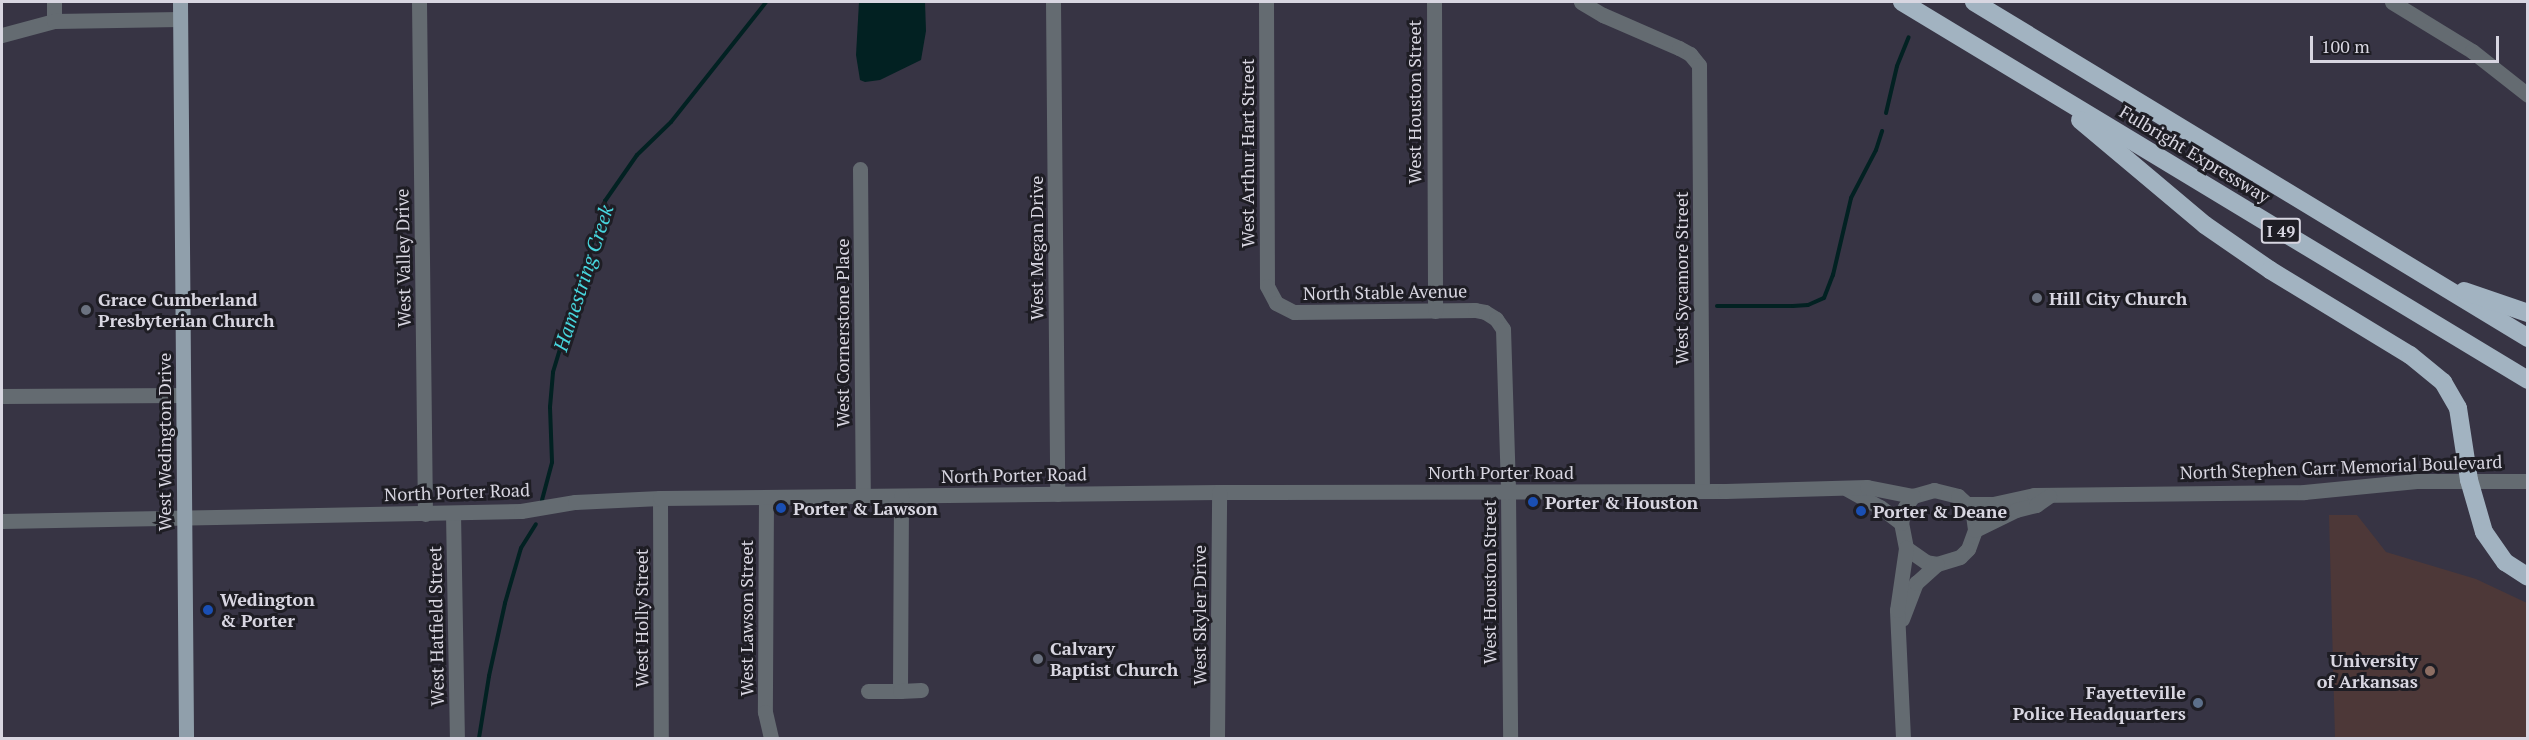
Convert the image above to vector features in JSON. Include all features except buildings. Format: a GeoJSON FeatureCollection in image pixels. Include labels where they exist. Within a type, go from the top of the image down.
{"type":"FeatureCollection","features":[{"type":"Feature","properties":{"kind":"highway","name":"Fulbright Expressway"},"geometry":{"type":"LineString","coordinates":[[1902,2],[2528,380]]}},
{"type":"Feature","properties":{"kind":"highway","name":"Fulbright Expressway"},"geometry":{"type":"LineString","coordinates":[[1974,2],[2528,338]]}},
{"type":"Feature","properties":{"kind":"highway"},"geometry":{"type":"LineString","coordinates":[[2035,82],[2205,225],[2270,270],[2429,369],[2443,382],[2458,408],[2476,512],[2490,543],[2505,562],[2528,577]]}},
{"type":"Feature","properties":{"kind":"highway"},"geometry":{"type":"LineString","coordinates":[[2428,278],[2528,313]]}},
{"type":"Feature","properties":{"kind":"main road","name":"West Wedington Drive"},"geometry":{"type":"LineString","coordinates":[[180,2],[186,738]]}},
{"type":"Feature","properties":{"kind":"street"},"geometry":{"type":"LineString","coordinates":[[54,2],[54,21]]}},
{"type":"Feature","properties":{"kind":"street","name":"West Valley Drive"},"geometry":{"type":"LineString","coordinates":[[419,2],[425,514]]}},
{"type":"Feature","properties":{"kind":"street","name":"West Megan Drive"},"geometry":{"type":"LineString","coordinates":[[1053,2],[1057,494]]}},
{"type":"Feature","properties":{"kind":"street","name":"West Arthur Hart Street"},"geometry":{"type":"LineString","coordinates":[[1266,2],[1268,286],[1276,303]]}},
{"type":"Feature","properties":{"kind":"street","name":"West Houston Street"},"geometry":{"type":"LineString","coordinates":[[1434,2],[1435,311]]}},
{"type":"Feature","properties":{"kind":"street","name":"West Sycamore Street"},"geometry":{"type":"LineString","coordinates":[[1581,2],[1603,15],[1679,48],[1690,54],[1699,65],[1702,491]]}},
{"type":"Feature","properties":{"kind":"street"},"geometry":{"type":"LineString","coordinates":[[2392,2],[2472,51],[2528,95]]}},
{"type":"Feature","properties":{"kind":"street"},"geometry":{"type":"LineString","coordinates":[[2,35],[54,21],[180,20]]}},
{"type":"Feature","properties":{"kind":"street","name":"West Cornerstone Place"},"geometry":{"type":"LineString","coordinates":[[860,169],[863,496]]}},
{"type":"Feature","properties":{"kind":"street","name":"North Stable Avenue"},"geometry":{"type":"LineString","coordinates":[[1276,303],[1294,312],[1475,310],[1485,312],[1496,319]]}},
{"type":"Feature","properties":{"kind":"street","name":"West Houston Street"},"geometry":{"type":"LineString","coordinates":[[1496,319],[1503,329],[1505,342],[1510,738]]}},
{"type":"Feature","properties":{"kind":"street"},"geometry":{"type":"LineString","coordinates":[[2,396],[183,394]]}},
{"type":"Feature","properties":{"kind":"street","name":"North Stephen Carr Memorial Boulevard"},"geometry":{"type":"LineString","coordinates":[[1967,504],[1993,504],[2034,495],[2304,492],[2416,481],[2528,481]]}},
{"type":"Feature","properties":{"kind":"street","name":"North Porter Road"},"geometry":{"type":"LineString","coordinates":[[2,521],[521,511],[598,500],[660,498],[1219,492],[1702,491],[1867,487],[1913,496]]}},
{"type":"Feature","properties":{"kind":"street","name":"North Porter Road"},"geometry":{"type":"LineString","coordinates":[[1847,489],[1880,507],[1901,524]]}},
{"type":"Feature","properties":{"kind":"street"},"geometry":{"type":"LineString","coordinates":[[1898,636],[1906,604],[1916,583],[1937,564],[1960,557],[1968,549],[1975,530],[1967,504],[1946,491],[1934,490],[1913,496],[1905,507],[1901,524],[1906,548],[1897,610],[1898,636],[1903,738]]}},
{"type":"Feature","properties":{"kind":"street","name":"West Skyler Drive"},"geometry":{"type":"LineString","coordinates":[[1218,738],[1219,492]]}},
{"type":"Feature","properties":{"kind":"street"},"geometry":{"type":"LineString","coordinates":[[900,691],[901,496]]}},
{"type":"Feature","properties":{"kind":"street","name":"North Stephen Carr Memorial Boulevard"},"geometry":{"type":"LineString","coordinates":[[1975,530],[2016,510],[2036,505],[2049,496]]}},
{"type":"Feature","properties":{"kind":"street","name":"West Lawson Street"},"geometry":{"type":"LineString","coordinates":[[766,497],[765,712],[771,738]]}},
{"type":"Feature","properties":{"kind":"street","name":"West Holly Street"},"geometry":{"type":"LineString","coordinates":[[660,498],[661,738]]}},
{"type":"Feature","properties":{"kind":"street","name":"West Hatfield Street"},"geometry":{"type":"LineString","coordinates":[[453,513],[458,738]]}},
{"type":"Feature","properties":{"kind":"street"},"geometry":{"type":"LineString","coordinates":[[1906,548],[1926,562],[1937,564]]}},
{"type":"Feature","properties":{"kind":"street"},"geometry":{"type":"LineString","coordinates":[[868,691],[921,690]]}},
{"type":"Feature","properties":{"kind":"shaded area"},"geometry":{"type":"Polygon","coordinates":[[[859,2],[925,2],[926,31],[921,60],[880,80],[865,82],[860,80],[856,55],[859,2]]]}},
{"type":"Feature","properties":{"kind":"shaded area","name":"University of Arkansas"},"geometry":{"type":"Polygon","coordinates":[[[2329,515],[2357,515],[2386,552],[2476,579],[2527,603],[2527,738],[2335,738],[2329,515]]]}},
{"type":"Feature","properties":{"kind":"waterway","name":"Hamestring Creek"},"geometry":{"type":"LineString","coordinates":[[542,500],[552,462],[550,407],[553,372],[605,201],[637,155],[671,122],[766,2]]}},
{"type":"Feature","properties":{"kind":"waterway"},"geometry":{"type":"LineString","coordinates":[[1886,113],[1897,66],[1909,37]]}},
{"type":"Feature","properties":{"kind":"waterway"},"geometry":{"type":"LineString","coordinates":[[1717,306],[1808,305],[1824,298],[1833,275],[1851,198],[1876,150],[1882,131]]}},
{"type":"Feature","properties":{"kind":"waterway","name":"Hamestring Creek"},"geometry":{"type":"LineString","coordinates":[[479,738],[489,676],[505,603],[521,548],[536,524]]}},
{"type":"Feature","properties":{"kind":"place","name":"Hill City Church"},"geometry":{"type":"Point","coordinates":[2037,298]}},
{"type":"Feature","properties":{"kind":"place","name":"Grace Cumberland Presbyterian Church"},"geometry":{"type":"Point","coordinates":[86,310]}},
{"type":"Feature","properties":{"kind":"place","name":"Porter & Houston"},"geometry":{"type":"Point","coordinates":[1533,502]}},
{"type":"Feature","properties":{"kind":"place","name":"Porter & Lawson"},"geometry":{"type":"Point","coordinates":[781,508]}},
{"type":"Feature","properties":{"kind":"place","name":"Porter & Deane"},"geometry":{"type":"Point","coordinates":[1861,511]}},
{"type":"Feature","properties":{"kind":"place","name":"Wedington & Porter"},"geometry":{"type":"Point","coordinates":[208,610]}},
{"type":"Feature","properties":{"kind":"place","name":"Calvary Baptist Church"},"geometry":{"type":"Point","coordinates":[1038,659]}},
{"type":"Feature","properties":{"kind":"place","name":"University of Arkansas"},"geometry":{"type":"Point","coordinates":[2430,671]}},
{"type":"Feature","properties":{"kind":"place","name":"Fayetteville Police Headquarters"},"geometry":{"type":"Point","coordinates":[2198,703]}}]}
